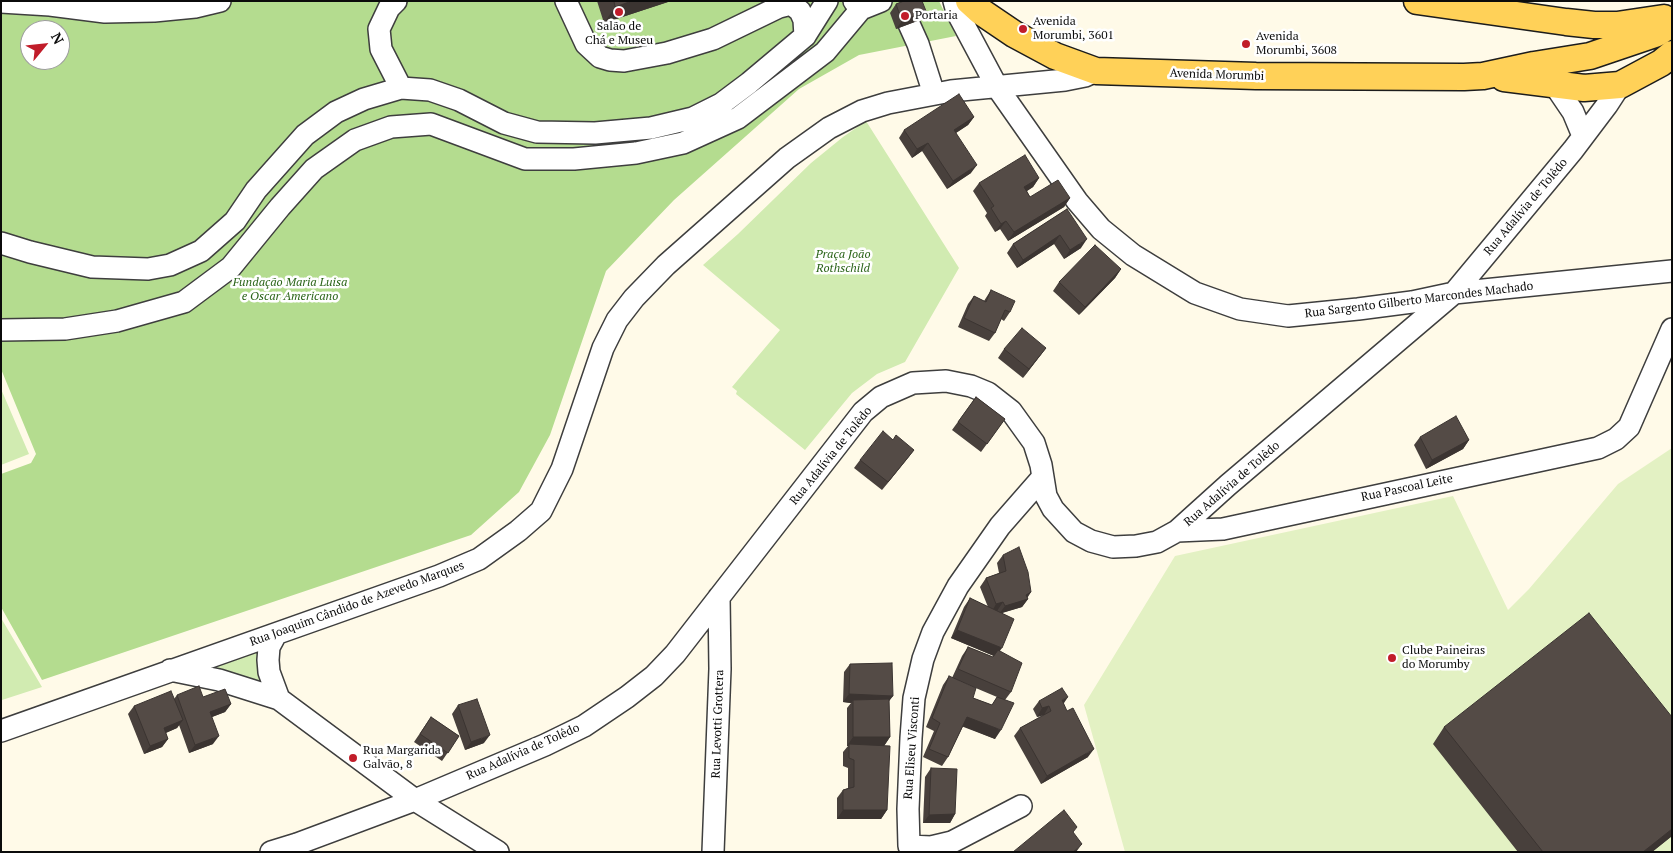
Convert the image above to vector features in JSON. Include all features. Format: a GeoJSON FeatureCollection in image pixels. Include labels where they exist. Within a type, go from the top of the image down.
{"type":"FeatureCollection","features":[{"type":"Feature","properties":{"kind":"main road","name":"Avenida Morumbi"},"geometry":{"type":"LineString","coordinates":[[970,1],[980,11],[1014,34],[1055,56],[1096,71],[1256,76],[1483,76],[1534,65],[1578,59],[1655,34],[1672,24]]}},
{"type":"Feature","properties":{"kind":"main road"},"geometry":{"type":"LineString","coordinates":[[1419,1],[1566,22],[1617,26],[1672,16]]}},
{"type":"Feature","properties":{"kind":"main road"},"geometry":{"type":"LineString","coordinates":[[1566,22],[1598,39],[1624,45],[1666,59]]}},
{"type":"Feature","properties":{"kind":"main road"},"geometry":{"type":"LineString","coordinates":[[1566,22],[1579,45],[1580,53],[1578,59]]}},
{"type":"Feature","properties":{"kind":"main road","name":"Avenida Morumbi"},"geometry":{"type":"LineString","coordinates":[[1483,76],[1584,88],[1620,85],[1666,59]]}},
{"type":"Feature","properties":{"kind":"street"},"geometry":{"type":"LineString","coordinates":[[1,2],[50,5],[106,12],[154,11],[195,7],[220,1]]}},
{"type":"Feature","properties":{"kind":"street"},"geometry":{"type":"LineString","coordinates":[[396,1],[389,8],[379,29],[380,49],[401,88]]}},
{"type":"Feature","properties":{"kind":"street"},"geometry":{"type":"LineString","coordinates":[[566,1],[586,44],[600,57],[610,60],[624,61],[667,53],[713,39],[779,7],[791,4],[800,11],[804,20],[805,36]]}},
{"type":"Feature","properties":{"kind":"street"},"geometry":{"type":"LineString","coordinates":[[1,243],[92,267],[148,269],[170,265],[201,251],[235,221],[256,190],[283,158],[336,112],[364,100],[401,88],[430,90],[459,100],[504,123],[537,132],[595,133],[651,128],[693,118],[721,104],[805,36],[827,1]]}},
{"type":"Feature","properties":{"kind":"street"},"geometry":{"type":"LineString","coordinates":[[1,330],[65,329],[117,321],[184,302],[231,267],[314,169],[355,140],[392,127],[431,124],[525,159],[574,159],[636,153],[684,143],[738,118],[825,52],[857,5],[881,1]]}},
{"type":"Feature","properties":{"kind":"street","name":"Rua Sargento Gilberto Marcondes Machado"},"geometry":{"type":"LineString","coordinates":[[954,1],[957,12],[997,86],[1077,201],[1101,229],[1132,255],[1195,293],[1240,309],[1288,316],[1412,302],[1454,293],[1672,271]]}},
{"type":"Feature","properties":{"kind":"street"},"geometry":{"type":"LineString","coordinates":[[903,11],[918,44],[934,94]]}},
{"type":"Feature","properties":{"kind":"street","name":"Rua Joaquim Cândido de Azevedo Marques"},"geometry":{"type":"LineString","coordinates":[[1,731],[439,576],[478,559],[518,531],[541,511],[562,468],[603,348],[617,320],[634,298],[666,265],[787,158],[829,128],[862,111],[888,102],[997,86],[1059,81],[1085,76],[1096,71]]}},
{"type":"Feature","properties":{"kind":"street"},"geometry":{"type":"LineString","coordinates":[[1554,84],[1572,112],[1583,136]]}},
{"type":"Feature","properties":{"kind":"street","name":"Rua Adalívia de Tolêdo"},"geometry":{"type":"LineString","coordinates":[[271,852],[302,848],[545,745],[584,726],[620,702],[654,676],[675,654],[863,412],[881,397],[913,383],[946,381],[971,386],[988,394],[1011,411],[1034,443],[1041,465],[1046,496],[1053,509],[1074,532],[1092,542],[1113,547],[1136,546],[1157,542],[1177,531],[1228,485],[1454,293],[1553,174],[1607,105],[1620,85]]}},
{"type":"Feature","properties":{"kind":"street","name":"Rua Pascoal Leite"},"geometry":{"type":"LineString","coordinates":[[1177,531],[1223,529],[1354,499],[1598,448],[1616,439],[1629,427],[1672,329]]}},
{"type":"Feature","properties":{"kind":"street","name":"Rua Eliseu Visconti"},"geometry":{"type":"LineString","coordinates":[[1021,806],[952,842],[931,847],[909,846],[908,810],[914,698],[932,632],[958,586],[1000,526],[1042,478]]}},
{"type":"Feature","properties":{"kind":"street","name":"Rua Levotti Grottera"},"geometry":{"type":"LineString","coordinates":[[713,852],[720,669],[719,597]]}},
{"type":"Feature","properties":{"kind":"street"},"geometry":{"type":"LineString","coordinates":[[276,634],[269,647],[268,660],[269,672],[279,700]]}},
{"type":"Feature","properties":{"kind":"street"},"geometry":{"type":"LineString","coordinates":[[170,670],[219,680],[279,700],[415,800],[498,852]]}},
{"type":"Feature","properties":{"kind":"green space","name":"Fundação Maria Luisa e Oscar Americano"},"geometry":{"type":"Polygon","coordinates":[[[1,1],[939,1],[956,36],[859,55],[799,89],[674,200],[606,271],[550,435],[519,492],[471,535],[42,680],[1,607],[1,474],[31,463],[36,454],[1,369],[1,1]]]}},
{"type":"Feature","properties":{"kind":"green space","name":"Praça João Rothschild"},"geometry":{"type":"Polygon","coordinates":[[[866,121],[959,268],[905,362],[877,374],[852,393],[805,450],[736,394],[737,391],[732,387],[780,330],[703,265],[811,163],[866,121]]]}},
{"type":"Feature","properties":{"kind":"green space"},"geometry":{"type":"Polygon","coordinates":[[[1,389],[29,454],[1,465],[1,389]]]}},
{"type":"Feature","properties":{"kind":"green space","name":"Clube Paineiras do Morumby"},"geometry":{"type":"Polygon","coordinates":[[[1672,448],[1672,852],[1125,852],[1084,705],[1175,556],[1453,496],[1508,610],[1529,589],[1618,484],[1672,448]]]}},
{"type":"Feature","properties":{"kind":"green space"},"geometry":{"type":"Polygon","coordinates":[[[1,618],[42,687],[2,700],[1,700],[1,618]]]}},
{"type":"Feature","properties":{"kind":"green space"},"geometry":{"type":"Polygon","coordinates":[[[263,647],[257,659],[259,679],[265,684],[195,670],[263,647]]]}},
{"type":"Feature","properties":{"kind":"building"},"geometry":{"type":"Polygon","coordinates":[[[614,1],[632,1],[615,7],[614,1]]]}},
{"type":"Feature","properties":{"kind":"building"},"geometry":{"type":"Polygon","coordinates":[[[904,1],[922,1],[926,11],[902,21],[896,4],[904,1]]]}},
{"type":"Feature","properties":{"kind":"building"},"geometry":{"type":"Polygon","coordinates":[[[959,94],[974,117],[954,130],[977,165],[953,181],[928,143],[917,149],[904,130],[959,94]]]}},
{"type":"Feature","properties":{"kind":"building"},"geometry":{"type":"Polygon","coordinates":[[[1025,155],[1039,178],[1024,187],[1030,197],[1058,180],[1070,198],[1014,232],[1006,221],[1001,224],[991,208],[994,206],[979,183],[1025,155]]]}},
{"type":"Feature","properties":{"kind":"building"},"geometry":{"type":"Polygon","coordinates":[[[1067,209],[1087,239],[1070,250],[1060,235],[1023,260],[1013,244],[1067,209]]]}},
{"type":"Feature","properties":{"kind":"building"},"geometry":{"type":"Polygon","coordinates":[[[1095,245],[1121,269],[1085,307],[1059,282],[1095,245]]]}},
{"type":"Feature","properties":{"kind":"building"},"geometry":{"type":"Polygon","coordinates":[[[991,290],[1015,301],[1010,312],[1005,310],[995,333],[964,318],[974,296],[986,302],[991,290]]]}},
{"type":"Feature","properties":{"kind":"building"},"geometry":{"type":"Polygon","coordinates":[[[1022,328],[1046,348],[1029,369],[1004,349],[1022,328]]]}},
{"type":"Feature","properties":{"kind":"building"},"geometry":{"type":"Polygon","coordinates":[[[976,397],[1005,419],[987,444],[958,422],[976,397]]]}},
{"type":"Feature","properties":{"kind":"building"},"geometry":{"type":"Polygon","coordinates":[[[1456,416],[1469,440],[1432,460],[1420,437],[1456,416]]]}},
{"type":"Feature","properties":{"kind":"building"},"geometry":{"type":"Polygon","coordinates":[[[883,431],[893,440],[896,435],[914,450],[888,482],[860,460],[883,431]]]}},
{"type":"Feature","properties":{"kind":"building"},"geometry":{"type":"Polygon","coordinates":[[[1019,547],[1028,572],[1031,592],[1026,595],[1028,599],[1005,606],[1003,602],[996,604],[986,578],[1006,571],[1003,555],[1019,547]]]}},
{"type":"Feature","properties":{"kind":"building"},"geometry":{"type":"Polygon","coordinates":[[[970,598],[1014,619],[1002,648],[957,630],[970,598]]]}},
{"type":"Feature","properties":{"kind":"building"},"geometry":{"type":"Polygon","coordinates":[[[1589,613],[1672,717],[1672,829],[1643,852],[1543,852],[1444,727],[1589,613]]]}},
{"type":"Feature","properties":{"kind":"building"},"geometry":{"type":"Polygon","coordinates":[[[968,647],[993,657],[998,650],[1022,663],[1011,692],[958,669],[968,647]]]}},
{"type":"Feature","properties":{"kind":"building"},"geometry":{"type":"Polygon","coordinates":[[[892,663],[893,696],[849,694],[850,664],[892,663]]]}},
{"type":"Feature","properties":{"kind":"building"},"geometry":{"type":"Polygon","coordinates":[[[949,676],[976,688],[973,698],[992,705],[997,697],[1014,703],[1001,730],[967,717],[948,757],[929,749],[940,723],[932,718],[949,676]]]}},
{"type":"Feature","properties":{"kind":"building"},"geometry":{"type":"Polygon","coordinates":[[[199,686],[203,697],[225,689],[231,704],[210,712],[219,736],[195,745],[177,695],[199,686]]]}},
{"type":"Feature","properties":{"kind":"building"},"geometry":{"type":"Polygon","coordinates":[[[1062,688],[1068,697],[1062,700],[1067,711],[1073,708],[1094,749],[1047,776],[1020,728],[1051,711],[1049,706],[1042,708],[1039,701],[1062,688]]]}},
{"type":"Feature","properties":{"kind":"building"},"geometry":{"type":"Polygon","coordinates":[[[171,691],[183,720],[164,728],[168,739],[150,746],[134,706],[171,691]]]}},
{"type":"Feature","properties":{"kind":"building"},"geometry":{"type":"Polygon","coordinates":[[[477,699],[490,735],[471,742],[458,705],[477,699]]]}},
{"type":"Feature","properties":{"kind":"building"},"geometry":{"type":"Polygon","coordinates":[[[889,699],[890,737],[853,737],[853,700],[889,699]]]}},
{"type":"Feature","properties":{"kind":"building"},"geometry":{"type":"Polygon","coordinates":[[[431,717],[459,736],[448,753],[420,734],[431,717]]]}},
{"type":"Feature","properties":{"kind":"building"},"geometry":{"type":"Polygon","coordinates":[[[849,744],[890,746],[887,810],[843,810],[843,790],[854,787],[854,760],[849,758],[849,744]]]}},
{"type":"Feature","properties":{"kind":"building"},"geometry":{"type":"Polygon","coordinates":[[[931,768],[957,769],[955,814],[929,815],[931,768]]]}},
{"type":"Feature","properties":{"kind":"building"},"geometry":{"type":"Polygon","coordinates":[[[1064,810],[1077,827],[1073,832],[1082,844],[1073,852],[1013,852],[1064,810]]]}},
{"type":"Feature","properties":{"kind":"place","name":"Salão de Chá e Museu"},"geometry":{"type":"Point","coordinates":[619,12]}},
{"type":"Feature","properties":{"kind":"place","name":"Portaria"},"geometry":{"type":"Point","coordinates":[905,16]}},
{"type":"Feature","properties":{"kind":"place","name":"Avenida Morumbi, 3601"},"geometry":{"type":"Point","coordinates":[1023,29]}},
{"type":"Feature","properties":{"kind":"place","name":"Avenida Morumbi, 3608"},"geometry":{"type":"Point","coordinates":[1246,44]}},
{"type":"Feature","properties":{"kind":"place","name":"Clube Paineiras do Morumby"},"geometry":{"type":"Point","coordinates":[1392,658]}},
{"type":"Feature","properties":{"kind":"place","name":"Rua Margarida Galvão, 8"},"geometry":{"type":"Point","coordinates":[353,758]}}]}
